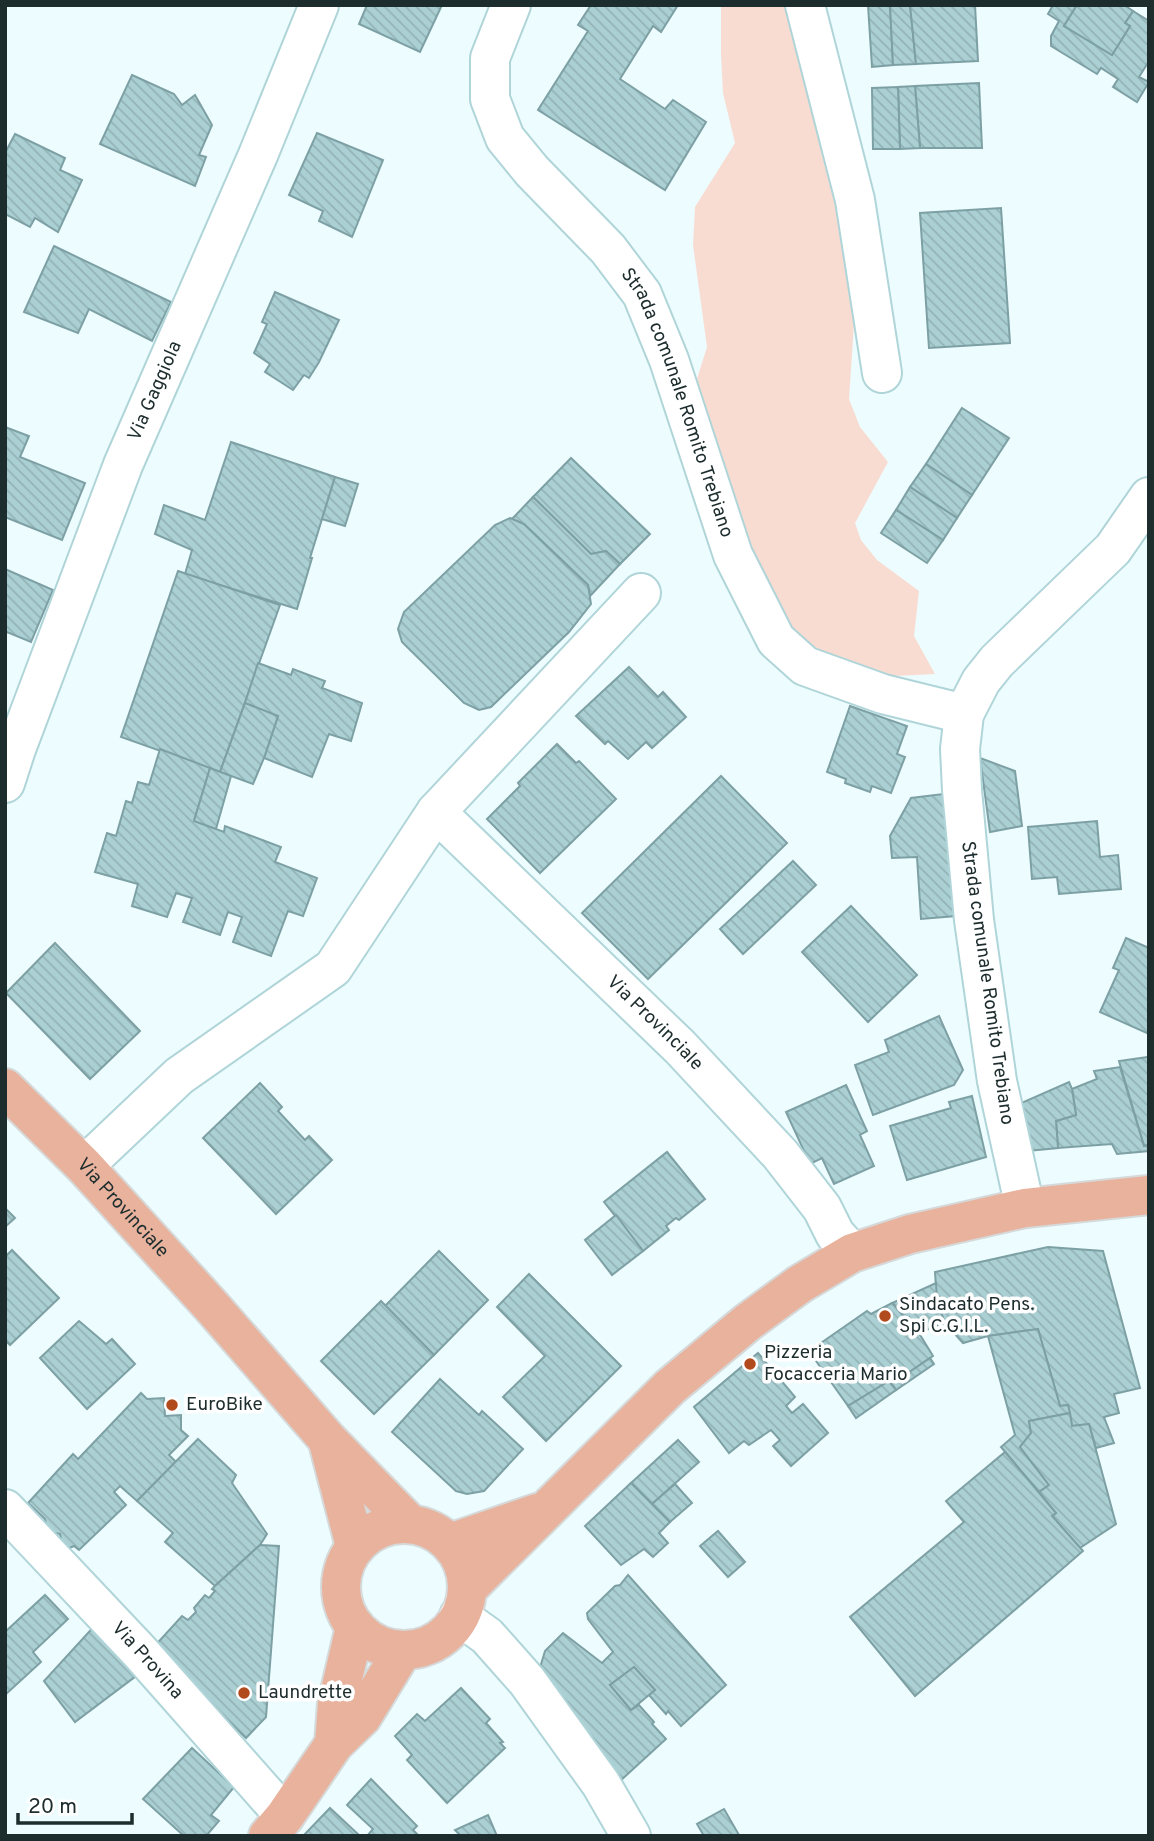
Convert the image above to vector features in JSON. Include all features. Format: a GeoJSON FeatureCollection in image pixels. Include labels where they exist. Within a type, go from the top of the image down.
{"type":"FeatureCollection","features":[{"type":"Feature","properties":{"kind":"main road","name":"Via Provinciale"},"geometry":{"type":"LineString","coordinates":[[5,1088],[84,1166],[213,1308],[327,1440],[355,1546]]}},
{"type":"Feature","properties":{"kind":"main road"},"geometry":{"type":"LineString","coordinates":[[463,1603],[463,1564],[458,1553],[450,1543],[425,1527],[394,1524],[380,1528],[355,1546],[345,1565],[341,1587],[345,1608],[355,1626],[376,1643],[389,1648],[420,1648],[436,1641],[449,1630],[463,1603],[546,1510],[670,1387],[789,1291],[852,1253],[909,1234],[1025,1208],[1149,1195]]}},
{"type":"Feature","properties":{"kind":"main road"},"geometry":{"type":"LineString","coordinates":[[327,1440],[410,1524]]}},
{"type":"Feature","properties":{"kind":"main road"},"geometry":{"type":"LineString","coordinates":[[450,1543],[546,1510]]}},
{"type":"Feature","properties":{"kind":"main road"},"geometry":{"type":"LineString","coordinates":[[334,1744],[337,1704],[355,1626]]}},
{"type":"Feature","properties":{"kind":"main road"},"geometry":{"type":"LineString","coordinates":[[276,1826],[334,1744],[362,1717],[403,1650]]}},
{"type":"Feature","properties":{"kind":"street","name":"Via Gaggiola"},"geometry":{"type":"LineString","coordinates":[[5,783],[124,465],[253,167],[319,5]]}},
{"type":"Feature","properties":{"kind":"street","name":"Strada comunale Romito Trebiano"},"geometry":{"type":"LineString","coordinates":[[511,5],[489,58],[490,99],[505,138],[532,171],[608,249],[642,294],[668,360],[733,555],[776,640],[805,666],[883,694],[964,714]]}},
{"type":"Feature","properties":{"kind":"street"},"geometry":{"type":"LineString","coordinates":[[805,5],[855,200],[882,373]]}},
{"type":"Feature","properties":{"kind":"street","name":"Strada comunale Romito Trebiano"},"geometry":{"type":"LineString","coordinates":[[1025,1208],[997,1081],[974,920],[960,749],[964,714],[981,681],[997,661],[1113,549],[1149,497]]}},
{"type":"Feature","properties":{"kind":"street"},"geometry":{"type":"LineString","coordinates":[[84,1166],[179,1076],[333,968],[436,812],[641,593]]}},
{"type":"Feature","properties":{"kind":"street","name":"Via Provinciale"},"geometry":{"type":"LineString","coordinates":[[436,812],[680,1047],[780,1154],[822,1208],[835,1234],[852,1253]]}},
{"type":"Feature","properties":{"kind":"street","name":"Via Provina"},"geometry":{"type":"LineString","coordinates":[[5,1509],[139,1652],[276,1826]]}},
{"type":"Feature","properties":{"kind":"street"},"geometry":{"type":"LineString","coordinates":[[463,1603],[487,1636],[527,1681],[601,1783],[631,1836]]}},
{"type":"Feature","properties":{"kind":"shaded area"},"geometry":{"type":"Polygon","coordinates":[[[721,5],[784,5],[803,61],[840,211],[854,324],[849,399],[860,427],[888,462],[855,523],[861,540],[877,560],[919,591],[914,636],[935,674],[894,676],[823,652],[797,635],[776,610],[758,578],[696,382],[707,347],[693,245],[695,207],[735,143],[723,93],[721,5]]]}},
{"type":"Feature","properties":{"kind":"building"},"geometry":{"type":"Polygon","coordinates":[[[367,5],[442,5],[420,52],[359,24],[367,5]]]}},
{"type":"Feature","properties":{"kind":"building"},"geometry":{"type":"Polygon","coordinates":[[[591,5],[678,5],[661,32],[653,26],[620,79],[665,109],[673,100],[706,122],[665,190],[538,110],[588,31],[578,25],[591,5]]]}},
{"type":"Feature","properties":{"kind":"building"},"geometry":{"type":"Polygon","coordinates":[[[868,5],[890,5],[893,65],[872,67],[868,5]]]}},
{"type":"Feature","properties":{"kind":"building"},"geometry":{"type":"Polygon","coordinates":[[[890,5],[910,5],[916,64],[893,65],[890,5]]]}},
{"type":"Feature","properties":{"kind":"building"},"geometry":{"type":"Polygon","coordinates":[[[910,5],[975,5],[978,61],[916,64],[910,5]]]}},
{"type":"Feature","properties":{"kind":"building"},"geometry":{"type":"Polygon","coordinates":[[[1053,5],[1077,5],[1064,26],[1112,55],[1130,26],[1125,23],[1133,11],[1149,21],[1149,61],[1139,77],[1149,82],[1137,102],[1113,87],[1118,79],[1101,68],[1097,74],[1051,46],[1051,36],[1059,21],[1048,14],[1053,5]]]}},
{"type":"Feature","properties":{"kind":"building"},"geometry":{"type":"Polygon","coordinates":[[[1077,5],[1124,5],[1133,11],[1125,23],[1130,26],[1112,55],[1064,26],[1077,5]]]}},
{"type":"Feature","properties":{"kind":"building"},"geometry":{"type":"Polygon","coordinates":[[[132,75],[174,94],[182,105],[195,95],[212,125],[199,155],[206,157],[195,186],[100,144],[132,75]]]}},
{"type":"Feature","properties":{"kind":"building"},"geometry":{"type":"Polygon","coordinates":[[[979,83],[982,148],[920,148],[915,86],[979,83]]]}},
{"type":"Feature","properties":{"kind":"building"},"geometry":{"type":"Polygon","coordinates":[[[915,86],[920,148],[900,149],[898,87],[915,86]]]}},
{"type":"Feature","properties":{"kind":"building"},"geometry":{"type":"Polygon","coordinates":[[[898,87],[900,149],[873,149],[872,88],[898,87]]]}},
{"type":"Feature","properties":{"kind":"building"},"geometry":{"type":"Polygon","coordinates":[[[317,133],[383,160],[352,237],[319,221],[323,211],[289,195],[317,133]]]}},
{"type":"Feature","properties":{"kind":"building"},"geometry":{"type":"Polygon","coordinates":[[[15,134],[65,158],[60,170],[82,180],[58,232],[35,218],[30,227],[5,214],[5,153],[15,134]]]}},
{"type":"Feature","properties":{"kind":"building"},"geometry":{"type":"Polygon","coordinates":[[[1001,208],[1010,343],[929,348],[920,213],[1001,208]]]}},
{"type":"Feature","properties":{"kind":"building"},"geometry":{"type":"Polygon","coordinates":[[[54,246],[171,302],[152,341],[89,309],[78,333],[24,312],[54,246]]]}},
{"type":"Feature","properties":{"kind":"building"},"geometry":{"type":"Polygon","coordinates":[[[275,292],[339,320],[309,378],[304,375],[293,390],[265,372],[270,364],[254,353],[267,324],[262,322],[275,292]]]}},
{"type":"Feature","properties":{"kind":"building"},"geometry":{"type":"Polygon","coordinates":[[[962,408],[1009,438],[972,495],[926,464],[962,408]]]}},
{"type":"Feature","properties":{"kind":"building"},"geometry":{"type":"Polygon","coordinates":[[[5,427],[29,436],[20,457],[85,483],[62,540],[5,517],[5,427]]]}},
{"type":"Feature","properties":{"kind":"building"},"geometry":{"type":"Polygon","coordinates":[[[231,442],[335,477],[297,609],[185,574],[192,550],[155,534],[164,505],[205,520],[231,442]]]}},
{"type":"Feature","properties":{"kind":"building"},"geometry":{"type":"Polygon","coordinates":[[[571,458],[650,534],[620,564],[606,551],[591,554],[533,497],[571,458]]]}},
{"type":"Feature","properties":{"kind":"building"},"geometry":{"type":"Polygon","coordinates":[[[926,464],[972,495],[957,518],[910,487],[926,464]]]}},
{"type":"Feature","properties":{"kind":"building"},"geometry":{"type":"Polygon","coordinates":[[[335,477],[358,484],[345,526],[322,519],[335,477]]]}},
{"type":"Feature","properties":{"kind":"building"},"geometry":{"type":"Polygon","coordinates":[[[910,487],[957,518],[943,540],[896,510],[910,487]]]}},
{"type":"Feature","properties":{"kind":"building"},"geometry":{"type":"Polygon","coordinates":[[[533,497],[591,554],[606,551],[620,564],[590,596],[588,585],[524,524],[512,519],[533,497]]]}},
{"type":"Feature","properties":{"kind":"building"},"geometry":{"type":"Polygon","coordinates":[[[896,510],[943,540],[927,563],[881,533],[896,510]]]}},
{"type":"Feature","properties":{"kind":"building"},"geometry":{"type":"Polygon","coordinates":[[[510,518],[524,524],[588,585],[591,604],[569,632],[491,707],[479,710],[464,703],[402,642],[398,629],[404,612],[495,525],[510,518]]]}},
{"type":"Feature","properties":{"kind":"building"},"geometry":{"type":"Polygon","coordinates":[[[5,569],[53,590],[31,642],[7,632],[5,635],[5,569]]]}},
{"type":"Feature","properties":{"kind":"building"},"geometry":{"type":"Polygon","coordinates":[[[178,571],[280,605],[220,772],[121,737],[178,571]]]}},
{"type":"Feature","properties":{"kind":"building"},"geometry":{"type":"Polygon","coordinates":[[[258,663],[291,675],[293,669],[325,681],[322,688],[362,703],[351,741],[329,734],[312,777],[264,758],[278,716],[245,703],[258,663]]]}},
{"type":"Feature","properties":{"kind":"building"},"geometry":{"type":"Polygon","coordinates":[[[629,667],[658,697],[663,692],[686,717],[652,748],[646,742],[628,759],[608,741],[605,744],[576,716],[629,667]]]}},
{"type":"Feature","properties":{"kind":"building"},"geometry":{"type":"Polygon","coordinates":[[[245,703],[278,716],[253,784],[220,772],[245,703]]]}},
{"type":"Feature","properties":{"kind":"building"},"geometry":{"type":"Polygon","coordinates":[[[850,706],[907,726],[897,754],[905,757],[891,793],[872,786],[870,792],[845,783],[846,779],[827,772],[850,706]]]}},
{"type":"Feature","properties":{"kind":"building"},"geometry":{"type":"Polygon","coordinates":[[[557,744],[576,763],[579,761],[616,799],[540,873],[487,819],[557,744]]]}},
{"type":"Feature","properties":{"kind":"building"},"geometry":{"type":"Polygon","coordinates":[[[160,749],[210,768],[194,821],[224,832],[225,826],[281,847],[275,862],[317,878],[303,916],[288,911],[271,956],[233,942],[242,917],[228,912],[220,935],[183,922],[192,898],[176,893],[167,917],[132,906],[138,884],[95,872],[107,833],[116,836],[126,801],[132,803],[138,782],[149,785],[160,749]]]}},
{"type":"Feature","properties":{"kind":"building"},"geometry":{"type":"Polygon","coordinates":[[[980,758],[1015,771],[1022,826],[990,832],[980,758]]]}},
{"type":"Feature","properties":{"kind":"building"},"geometry":{"type":"Polygon","coordinates":[[[210,768],[231,776],[216,829],[194,821],[210,768]]]}},
{"type":"Feature","properties":{"kind":"building"},"geometry":{"type":"Polygon","coordinates":[[[721,776],[787,843],[648,979],[582,913],[721,776]]]}},
{"type":"Feature","properties":{"kind":"building"},"geometry":{"type":"Polygon","coordinates":[[[943,794],[956,916],[921,919],[917,857],[892,858],[890,836],[911,798],[943,794]]]}},
{"type":"Feature","properties":{"kind":"building"},"geometry":{"type":"Polygon","coordinates":[[[1097,821],[1100,857],[1118,855],[1121,889],[1059,894],[1057,877],[1032,879],[1028,827],[1097,821]]]}},
{"type":"Feature","properties":{"kind":"building"},"geometry":{"type":"Polygon","coordinates":[[[793,861],[816,885],[743,954],[720,929],[793,861]]]}},
{"type":"Feature","properties":{"kind":"building"},"geometry":{"type":"Polygon","coordinates":[[[851,906],[917,975],[868,1022],[802,952],[851,906]]]}},
{"type":"Feature","properties":{"kind":"building"},"geometry":{"type":"Polygon","coordinates":[[[1126,938],[1149,948],[1149,1034],[1100,1012],[1119,970],[1113,968],[1126,938]]]}},
{"type":"Feature","properties":{"kind":"building"},"geometry":{"type":"Polygon","coordinates":[[[55,943],[140,1031],[90,1079],[6,993],[55,943]]]}},
{"type":"Feature","properties":{"kind":"building"},"geometry":{"type":"Polygon","coordinates":[[[939,1016],[963,1070],[954,1085],[873,1115],[855,1065],[889,1052],[885,1040],[939,1016]]]}},
{"type":"Feature","properties":{"kind":"building"},"geometry":{"type":"Polygon","coordinates":[[[1148,1057],[1149,1145],[1144,1146],[1119,1061],[1148,1057]]]}},
{"type":"Feature","properties":{"kind":"building"},"geometry":{"type":"Polygon","coordinates":[[[1120,1067],[1144,1146],[1149,1145],[1149,1151],[1117,1154],[1112,1144],[1058,1148],[1056,1121],[1076,1115],[1072,1089],[1097,1079],[1094,1071],[1120,1067]]]}},
{"type":"Feature","properties":{"kind":"building"},"geometry":{"type":"Polygon","coordinates":[[[1069,1082],[1076,1115],[1056,1121],[1058,1148],[1028,1151],[1019,1104],[1069,1082]]]}},
{"type":"Feature","properties":{"kind":"building"},"geometry":{"type":"Polygon","coordinates":[[[260,1083],[282,1107],[278,1111],[305,1140],[309,1136],[332,1160],[276,1214],[203,1138],[260,1083]]]}},
{"type":"Feature","properties":{"kind":"building"},"geometry":{"type":"Polygon","coordinates":[[[846,1085],[867,1131],[860,1135],[874,1166],[834,1184],[822,1158],[810,1164],[786,1112],[846,1085]]]}},
{"type":"Feature","properties":{"kind":"building"},"geometry":{"type":"Polygon","coordinates":[[[972,1096],[986,1157],[907,1180],[890,1126],[951,1108],[949,1102],[972,1096]]]}},
{"type":"Feature","properties":{"kind":"building"},"geometry":{"type":"Polygon","coordinates":[[[667,1152],[705,1199],[679,1220],[676,1218],[666,1226],[669,1230],[643,1251],[604,1202],[667,1152]]]}},
{"type":"Feature","properties":{"kind":"building"},"geometry":{"type":"Polygon","coordinates":[[[5,1208],[15,1218],[5,1227],[5,1208]]]}},
{"type":"Feature","properties":{"kind":"building"},"geometry":{"type":"Polygon","coordinates":[[[616,1215],[643,1251],[612,1275],[585,1240],[616,1215]]]}},
{"type":"Feature","properties":{"kind":"building"},"geometry":{"type":"Polygon","coordinates":[[[1048,1247],[1103,1251],[1140,1388],[1114,1394],[1119,1413],[1104,1417],[1114,1443],[1096,1448],[1089,1424],[1072,1426],[1068,1405],[1060,1406],[1038,1329],[988,1336],[963,1343],[945,1323],[937,1302],[935,1272],[1048,1247]]]}},
{"type":"Feature","properties":{"kind":"building"},"geometry":{"type":"Polygon","coordinates":[[[12,1250],[59,1298],[10,1345],[5,1340],[5,1257],[12,1250]]]}},
{"type":"Feature","properties":{"kind":"building"},"geometry":{"type":"Polygon","coordinates":[[[439,1251],[488,1300],[434,1355],[385,1306],[439,1251]]]}},
{"type":"Feature","properties":{"kind":"building"},"geometry":{"type":"Polygon","coordinates":[[[529,1274],[621,1366],[546,1441],[503,1397],[545,1356],[497,1307],[529,1274]]]}},
{"type":"Feature","properties":{"kind":"building"},"geometry":{"type":"Polygon","coordinates":[[[936,1283],[937,1302],[945,1323],[918,1333],[909,1317],[906,1319],[892,1303],[936,1283]]]}},
{"type":"Feature","properties":{"kind":"building"},"geometry":{"type":"Polygon","coordinates":[[[381,1301],[434,1355],[374,1414],[321,1361],[381,1301]]]}},
{"type":"Feature","properties":{"kind":"building"},"geometry":{"type":"Polygon","coordinates":[[[892,1303],[906,1319],[909,1317],[933,1356],[892,1384],[889,1381],[848,1406],[816,1361],[824,1355],[818,1345],[867,1311],[871,1314],[892,1303]]]}},
{"type":"Feature","properties":{"kind":"building"},"geometry":{"type":"Polygon","coordinates":[[[79,1321],[106,1344],[112,1339],[135,1364],[87,1409],[40,1358],[79,1321]]]}},
{"type":"Feature","properties":{"kind":"building"},"geometry":{"type":"Polygon","coordinates":[[[1038,1329],[1060,1406],[1068,1405],[1070,1413],[1029,1421],[1031,1433],[1020,1447],[1049,1485],[1039,1492],[1001,1447],[1015,1435],[988,1336],[1038,1329]]]}},
{"type":"Feature","properties":{"kind":"building"},"geometry":{"type":"Polygon","coordinates":[[[758,1353],[795,1397],[786,1406],[792,1413],[803,1404],[828,1433],[791,1466],[773,1446],[780,1440],[771,1430],[749,1445],[744,1441],[729,1453],[694,1407],[758,1353]]]}},
{"type":"Feature","properties":{"kind":"building"},"geometry":{"type":"Polygon","coordinates":[[[930,1358],[934,1364],[896,1390],[892,1384],[930,1358]]]}},
{"type":"Feature","properties":{"kind":"building"},"geometry":{"type":"Polygon","coordinates":[[[440,1379],[479,1415],[482,1411],[523,1449],[484,1491],[467,1494],[456,1491],[392,1432],[440,1379]]]}},
{"type":"Feature","properties":{"kind":"building"},"geometry":{"type":"Polygon","coordinates":[[[889,1381],[896,1390],[856,1418],[848,1406],[889,1381]]]}},
{"type":"Feature","properties":{"kind":"building"},"geometry":{"type":"Polygon","coordinates":[[[141,1393],[147,1399],[164,1398],[165,1416],[181,1415],[181,1430],[188,1436],[169,1455],[176,1462],[137,1501],[120,1486],[114,1492],[126,1505],[79,1550],[74,1546],[67,1549],[62,1545],[60,1534],[47,1532],[45,1519],[28,1503],[73,1454],[78,1459],[141,1393]]]}},
{"type":"Feature","properties":{"kind":"building"},"geometry":{"type":"Polygon","coordinates":[[[1070,1413],[1072,1426],[1089,1424],[1116,1524],[1080,1548],[1052,1516],[1056,1513],[1039,1492],[1049,1485],[1020,1447],[1031,1433],[1029,1421],[1070,1413]]]}},
{"type":"Feature","properties":{"kind":"building"},"geometry":{"type":"Polygon","coordinates":[[[198,1439],[236,1475],[232,1483],[267,1534],[260,1545],[215,1586],[165,1542],[173,1533],[137,1501],[198,1439]]]}},
{"type":"Feature","properties":{"kind":"building"},"geometry":{"type":"Polygon","coordinates":[[[678,1440],[699,1462],[652,1504],[631,1483],[678,1440]]]}},
{"type":"Feature","properties":{"kind":"building"},"geometry":{"type":"Polygon","coordinates":[[[1005,1452],[1056,1513],[1052,1516],[1083,1551],[915,1696],[850,1617],[964,1522],[946,1501],[1005,1452]]]}},
{"type":"Feature","properties":{"kind":"building"},"geometry":{"type":"Polygon","coordinates":[[[631,1483],[670,1522],[659,1533],[668,1543],[653,1557],[644,1549],[621,1565],[585,1526],[631,1483]]]}},
{"type":"Feature","properties":{"kind":"building"},"geometry":{"type":"Polygon","coordinates":[[[675,1484],[692,1503],[670,1522],[652,1504],[675,1484]]]}},
{"type":"Feature","properties":{"kind":"building"},"geometry":{"type":"Polygon","coordinates":[[[718,1531],[745,1562],[728,1577],[700,1546],[718,1531]]]}},
{"type":"Feature","properties":{"kind":"building"},"geometry":{"type":"Polygon","coordinates":[[[260,1545],[279,1546],[266,1717],[246,1738],[152,1649],[182,1616],[188,1620],[196,1612],[194,1608],[205,1595],[209,1598],[215,1591],[212,1589],[260,1545]]]}},
{"type":"Feature","properties":{"kind":"building"},"geometry":{"type":"Polygon","coordinates":[[[628,1575],[726,1685],[681,1726],[649,1695],[655,1690],[634,1667],[610,1685],[631,1710],[639,1705],[666,1739],[619,1782],[536,1681],[545,1651],[563,1633],[602,1663],[613,1652],[588,1619],[587,1613],[628,1575]]]}},
{"type":"Feature","properties":{"kind":"building"},"geometry":{"type":"Polygon","coordinates":[[[45,1595],[68,1619],[33,1652],[41,1662],[5,1695],[5,1632],[45,1595]]]}},
{"type":"Feature","properties":{"kind":"building"},"geometry":{"type":"Polygon","coordinates":[[[99,1621],[144,1670],[75,1722],[44,1681],[99,1621]]]}},
{"type":"Feature","properties":{"kind":"building"},"geometry":{"type":"Polygon","coordinates":[[[634,1667],[655,1690],[631,1710],[610,1685],[634,1667]]]}},
{"type":"Feature","properties":{"kind":"building"},"geometry":{"type":"Polygon","coordinates":[[[461,1688],[490,1719],[486,1723],[505,1748],[447,1803],[407,1760],[412,1755],[395,1736],[417,1714],[425,1721],[461,1688]]]}},
{"type":"Feature","properties":{"kind":"building"},"geometry":{"type":"Polygon","coordinates":[[[192,1748],[234,1787],[211,1815],[219,1821],[206,1836],[184,1836],[143,1799],[192,1748]]]}},
{"type":"Feature","properties":{"kind":"building"},"geometry":{"type":"Polygon","coordinates":[[[371,1779],[417,1826],[413,1830],[419,1836],[367,1836],[373,1829],[347,1805],[371,1779]]]}},
{"type":"Feature","properties":{"kind":"building"},"geometry":{"type":"Polygon","coordinates":[[[330,1808],[360,1836],[303,1836],[330,1808]]]}},
{"type":"Feature","properties":{"kind":"building"},"geometry":{"type":"Polygon","coordinates":[[[724,1809],[739,1835],[704,1836],[697,1824],[724,1809]]]}},
{"type":"Feature","properties":{"kind":"building"},"geometry":{"type":"Polygon","coordinates":[[[488,1815],[497,1836],[461,1836],[455,1830],[488,1815]]]}},
{"type":"Feature","properties":{"kind":"place","name":"Sindacato Pens. Spi C.G.I.L."},"geometry":{"type":"Point","coordinates":[885,1316]}},
{"type":"Feature","properties":{"kind":"place","name":"Pizzeria Focacceria Mario"},"geometry":{"type":"Point","coordinates":[750,1364]}},
{"type":"Feature","properties":{"kind":"place","name":"EuroBike"},"geometry":{"type":"Point","coordinates":[172,1405]}},
{"type":"Feature","properties":{"kind":"place","name":"Laundrette"},"geometry":{"type":"Point","coordinates":[244,1693]}}]}
